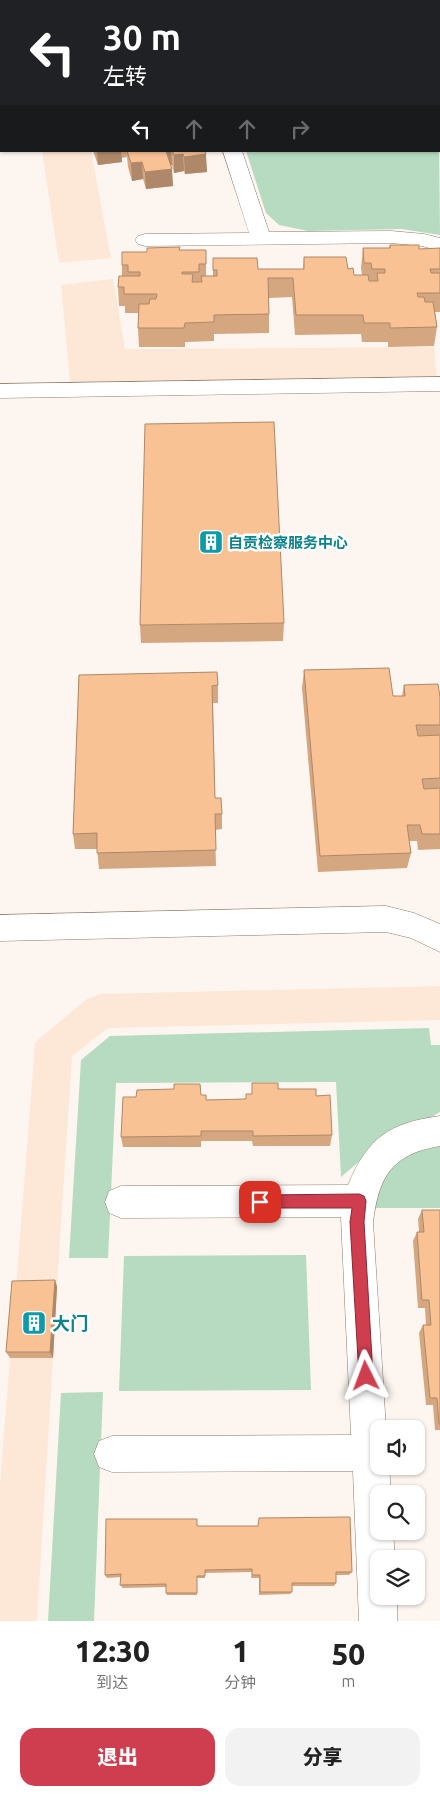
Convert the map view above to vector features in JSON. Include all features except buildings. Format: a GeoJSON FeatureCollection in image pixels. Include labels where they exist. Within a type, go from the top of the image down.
{"type":"FeatureCollection","features":[{"type":"Feature","properties":{"kind":"lane"},"geometry":{"type":"LineString","coordinates":[[232,152],[261,238]]}},
{"type":"Feature","properties":{"kind":"lane"},"geometry":{"type":"LineString","coordinates":[[145,240],[391,237],[424,240],[440,245]]}},
{"type":"Feature","properties":{"kind":"lane"},"geometry":{"type":"LineString","coordinates":[[0,391],[440,384]]}},
{"type":"Feature","properties":{"kind":"lane"},"geometry":{"type":"LineString","coordinates":[[0,928],[386,920],[408,923],[426,929],[440,939]]}},
{"type":"Feature","properties":{"kind":"lane"},"geometry":{"type":"LineString","coordinates":[[370,1436],[357,1222],[359,1201],[366,1178],[374,1164],[385,1152],[398,1142],[413,1136],[440,1131]]}},
{"type":"Feature","properties":{"kind":"lane"},"geometry":{"type":"LineString","coordinates":[[121,1202],[359,1201]]}},
{"type":"Feature","properties":{"kind":"lane"},"geometry":{"type":"LineString","coordinates":[[112,1454],[370,1453]]}},
{"type":"Feature","properties":{"kind":"lane"},"geometry":{"type":"LineString","coordinates":[[372,1475],[378,1621]]}},
{"type":"Feature","properties":{"kind":"shaded area"},"geometry":{"type":"Polygon","coordinates":[[[42,152],[91,152],[111,258],[59,263],[42,152]]]}},
{"type":"Feature","properties":{"kind":"shaded area"},"geometry":{"type":"Polygon","coordinates":[[[113,279],[125,349],[434,347],[437,377],[70,383],[61,285],[113,279]]]}},
{"type":"Feature","properties":{"kind":"shaded area"},"geometry":{"type":"Polygon","coordinates":[[[440,986],[440,1020],[108,1028],[72,1056],[57,1287],[16,1287],[35,1044],[87,999],[100,994],[440,986]]]}},
{"type":"Feature","properties":{"kind":"shaded area"},"geometry":{"type":"Polygon","coordinates":[[[10,1358],[53,1358],[37,1621],[0,1621],[0,1483],[10,1358]]]}},
{"type":"Feature","properties":{"kind":"green space"},"geometry":{"type":"Polygon","coordinates":[[[246,152],[439,152],[440,235],[402,229],[308,231],[279,225],[266,213],[246,152]]]}},
{"type":"Feature","properties":{"kind":"green space"},"geometry":{"type":"Polygon","coordinates":[[[429,1028],[431,1045],[440,1045],[440,1112],[362,1159],[341,1177],[336,1082],[116,1083],[108,1258],[69,1258],[81,1060],[110,1036],[429,1028]]]}},
{"type":"Feature","properties":{"kind":"green space"},"geometry":{"type":"Polygon","coordinates":[[[440,1144],[440,1208],[371,1208],[381,1178],[403,1155],[440,1144]]]}},
{"type":"Feature","properties":{"kind":"green space"},"geometry":{"type":"Polygon","coordinates":[[[306,1255],[311,1390],[119,1391],[124,1256],[306,1255]]]}},
{"type":"Feature","properties":{"kind":"green space"},"geometry":{"type":"Polygon","coordinates":[[[103,1392],[94,1621],[48,1621],[61,1393],[103,1392]]]}},
{"type":"Feature","properties":{"kind":"place","name":"自贡检察服务中心"},"geometry":{"type":"Point","coordinates":[211,542]}},
{"type":"Feature","properties":{"kind":"place","name":"大门"},"geometry":{"type":"Point","coordinates":[34,1323]}},
{"type":"Feature","properties":{"kind":"route"},"geometry":{"type":"LineString","coordinates":[[260,1202],[359,1201],[357,1222],[366,1376]]}}]}
